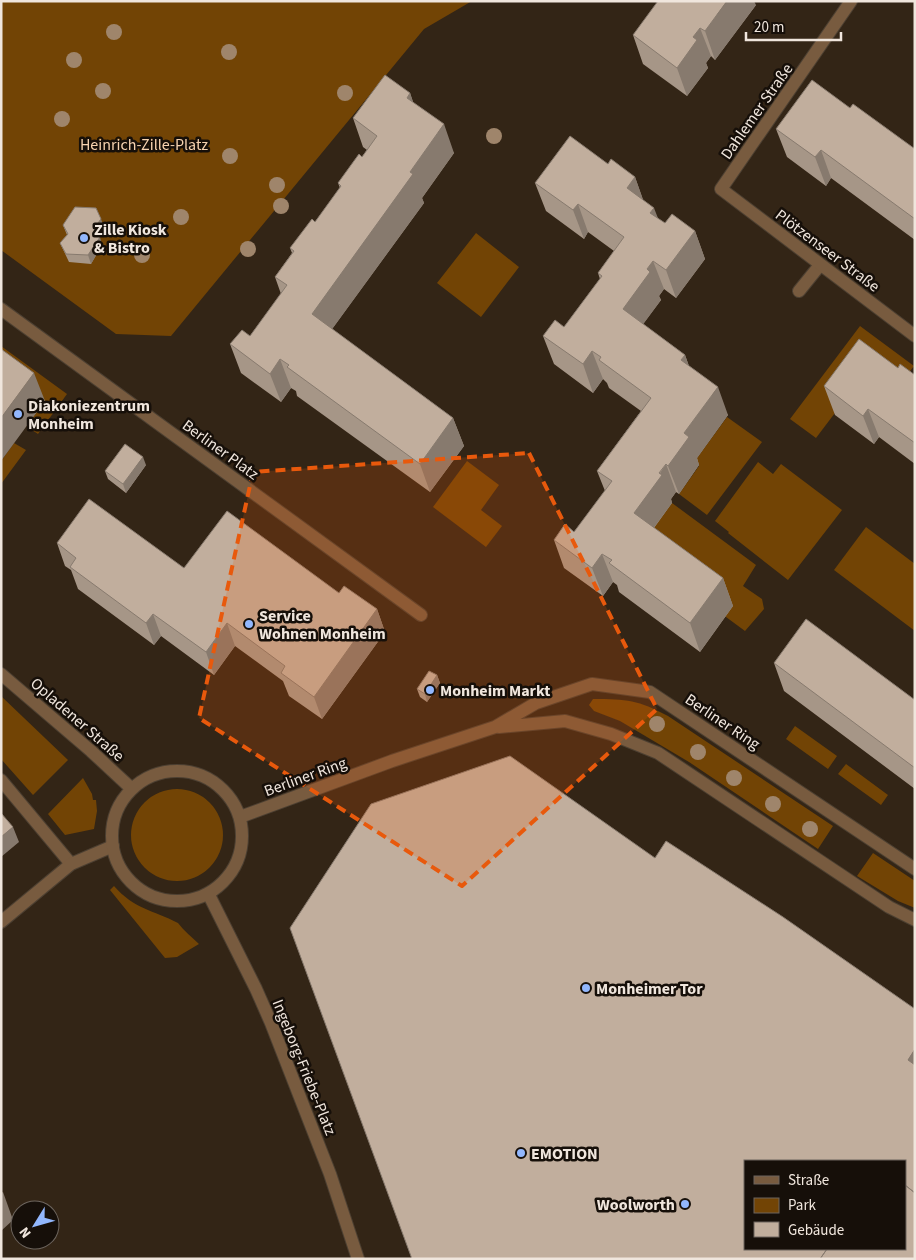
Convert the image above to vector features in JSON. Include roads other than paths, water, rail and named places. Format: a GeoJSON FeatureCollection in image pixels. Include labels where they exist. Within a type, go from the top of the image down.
{"type":"FeatureCollection","features":[{"type":"Feature","properties":{"kind":"street","name":"Dahlemer Straße"},"geometry":{"type":"LineString","coordinates":[[721,189],[852,1]]}},
{"type":"Feature","properties":{"kind":"street","name":"Plötzenseer Straße"},"geometry":{"type":"LineString","coordinates":[[721,189],[915,336]]}},
{"type":"Feature","properties":{"kind":"street"},"geometry":{"type":"LineString","coordinates":[[800,291],[820,265]]}},
{"type":"Feature","properties":{"kind":"street","name":"Berliner Platz"},"geometry":{"type":"LineString","coordinates":[[1,309],[421,615]]}},
{"type":"Feature","properties":{"kind":"street","name":"Opladener Straße"},"geometry":{"type":"LineString","coordinates":[[1,674],[91,751],[132,789]]}},
{"type":"Feature","properties":{"kind":"street","name":"Berliner Ring"},"geometry":{"type":"LineString","coordinates":[[240,818],[383,764],[494,727],[536,703],[592,684],[650,692],[915,869]]}},
{"type":"Feature","properties":{"kind":"street","name":"Berliner Ring"},"geometry":{"type":"LineString","coordinates":[[494,727],[565,721],[611,734],[658,753],[889,907],[915,920]]}},
{"type":"Feature","properties":{"kind":"street"},"geometry":{"type":"LineString","coordinates":[[171,771],[194,773],[214,782],[230,798],[240,818],[241,852],[233,869],[223,883],[208,893],[189,900],[168,900],[148,894],[132,882],[120,866],[113,846],[113,826],[119,806],[132,789],[150,777],[171,771]]}},
{"type":"Feature","properties":{"kind":"street"},"geometry":{"type":"LineString","coordinates":[[1,780],[71,864]]}},
{"type":"Feature","properties":{"kind":"street"},"geometry":{"type":"LineString","coordinates":[[1,922],[71,864],[113,846]]}},
{"type":"Feature","properties":{"kind":"street","name":"Ingeborg-Friebe-Platz"},"geometry":{"type":"LineString","coordinates":[[208,893],[271,1023],[330,1174],[358,1259]]}},
{"type":"Feature","properties":{"kind":"place","name":"Zille Kiosk & Bistro"},"geometry":{"type":"Point","coordinates":[84,238]}},
{"type":"Feature","properties":{"kind":"place","name":"Diakoniezentrum Monheim"},"geometry":{"type":"Point","coordinates":[18,414]}},
{"type":"Feature","properties":{"kind":"place","name":"Service Wohnen Monheim"},"geometry":{"type":"Point","coordinates":[249,624]}},
{"type":"Feature","properties":{"kind":"place","name":"Monheim Markt"},"geometry":{"type":"Point","coordinates":[430,690]}},
{"type":"Feature","properties":{"kind":"place","name":"Monheimer Tor"},"geometry":{"type":"Point","coordinates":[586,988]}},
{"type":"Feature","properties":{"kind":"place","name":"EMOTION"},"geometry":{"type":"Point","coordinates":[521,1153]}},
{"type":"Feature","properties":{"kind":"place","name":"Woolworth"},"geometry":{"type":"Point","coordinates":[685,1204]}},
{"type":"Feature","properties":{"kind":"park label","name":"Heinrich-Zille-Platz"},"geometry":{"type":"Point","coordinates":[144,144]}}]}
